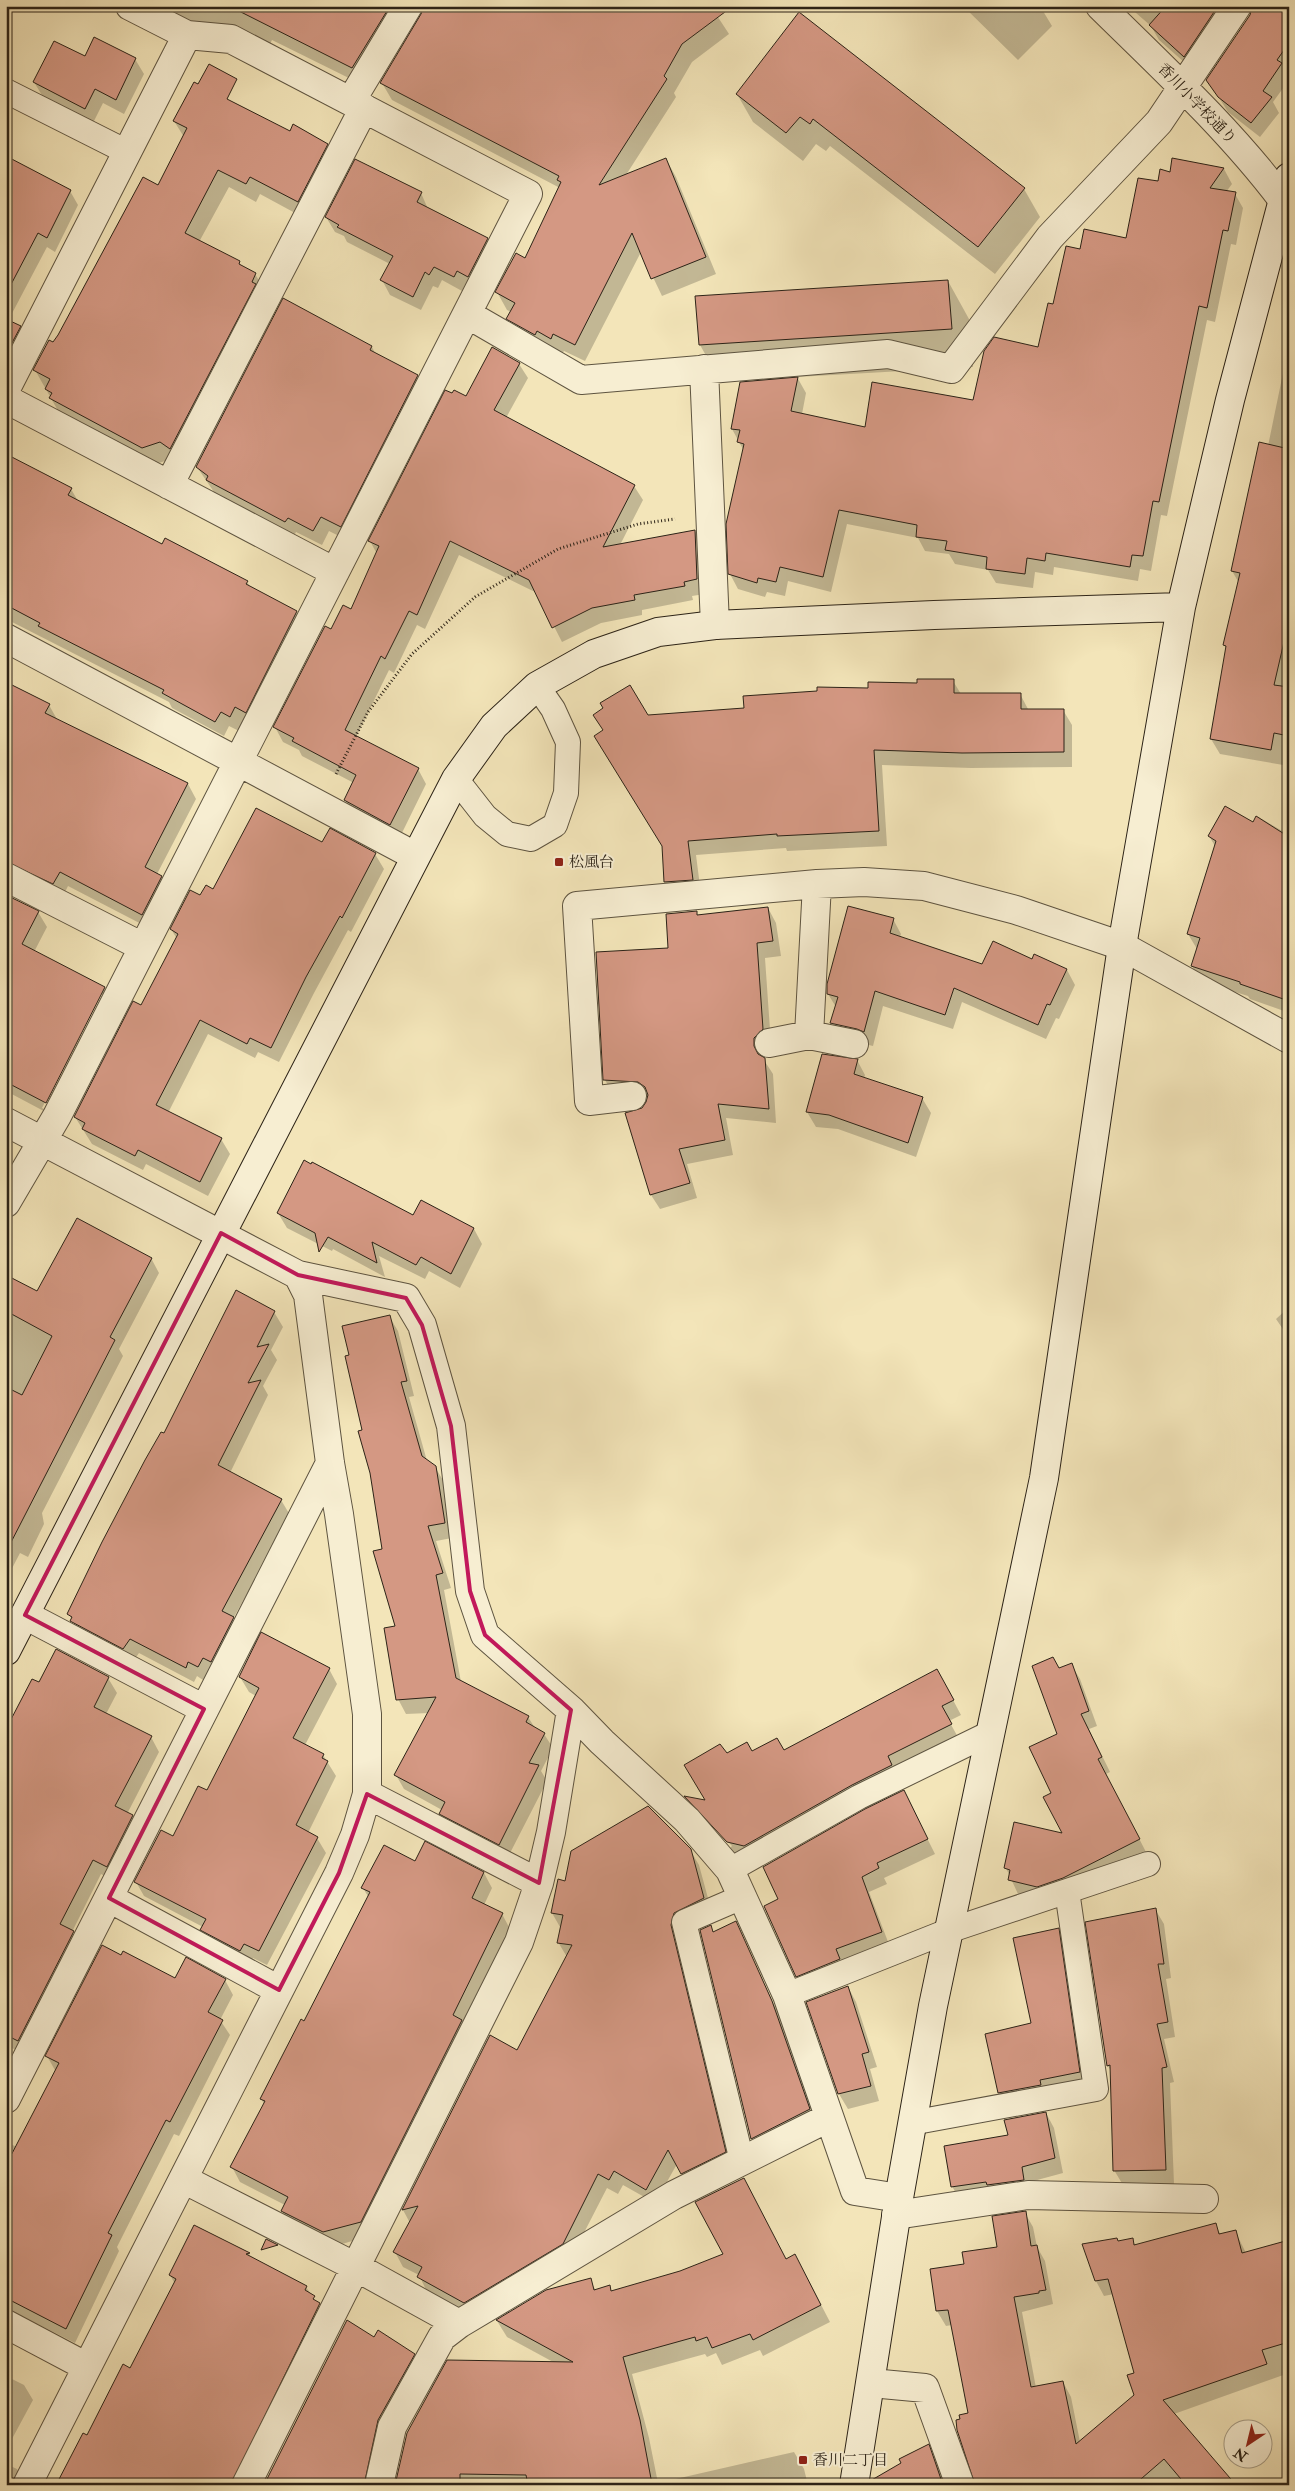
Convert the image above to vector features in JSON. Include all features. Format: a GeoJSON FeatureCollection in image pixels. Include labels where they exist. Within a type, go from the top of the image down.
{"type":"FeatureCollection","features":[{"type":"Feature","properties":{"kind":"street"},"geometry":{"type":"LineString","coordinates":[[6,1203],[43,1141],[528,194],[231,39],[187,35],[130,6]]}},
{"type":"Feature","properties":{"kind":"street"},"geometry":{"type":"LineString","coordinates":[[169,485],[408,6]]}},
{"type":"Feature","properties":{"kind":"street","name":"香川小学校通り"},"geometry":{"type":"LineString","coordinates":[[1100,6],[1183,88],[1261,171],[1287,195]]}},
{"type":"Feature","properties":{"kind":"street"},"geometry":{"type":"LineString","coordinates":[[467,314],[581,380],[888,354],[951,369],[1050,237],[1159,122],[1237,6]]}},
{"type":"Feature","properties":{"kind":"street"},"geometry":{"type":"LineString","coordinates":[[6,389],[187,35]]}},
{"type":"Feature","properties":{"kind":"street"},"geometry":{"type":"LineString","coordinates":[[854,2485],[897,2206],[948,1931],[988,1734],[1044,1478],[1122,946],[1181,607],[1230,400],[1287,195]]}},
{"type":"Feature","properties":{"kind":"street"},"geometry":{"type":"LineString","coordinates":[[704,369],[715,624]]}},
{"type":"Feature","properties":{"kind":"street"},"geometry":{"type":"LineString","coordinates":[[6,399],[335,572]]}},
{"type":"Feature","properties":{"kind":"street"},"geometry":{"type":"LineString","coordinates":[[6,1651],[456,779],[494,726],[538,686],[594,654],[649,635],[715,624],[1181,607]]}},
{"type":"Feature","properties":{"kind":"street"},"geometry":{"type":"LineString","coordinates":[[6,638],[415,856]]}},
{"type":"Feature","properties":{"kind":"street"},"geometry":{"type":"LineString","coordinates":[[6,877],[143,947]]}},
{"type":"Feature","properties":{"kind":"street"},"geometry":{"type":"LineString","coordinates":[[632,1096],[589,1101],[577,906],[817,884],[864,882],[924,886],[1016,910],[1122,946],[1289,1039]]}},
{"type":"Feature","properties":{"kind":"street"},"geometry":{"type":"LineString","coordinates":[[809,1035],[817,884]]}},
{"type":"Feature","properties":{"kind":"street"},"geometry":{"type":"LineString","coordinates":[[769,1043],[809,1035],[854,1044]]}},
{"type":"Feature","properties":{"kind":"street"},"geometry":{"type":"LineString","coordinates":[[6,1122],[298,1275],[406,1298],[422,1325],[451,1426],[470,1590],[485,1635],[571,1710],[602,1742],[686,1820],[730,1870],[787,1995],[828,2118],[855,2191],[897,2206],[1028,2195],[1204,2198]]}},
{"type":"Feature","properties":{"kind":"street"},"geometry":{"type":"LineString","coordinates":[[27,2485],[339,1873],[355,1835],[367,1794],[367,1714],[330,1463],[308,1295],[298,1275]]}},
{"type":"Feature","properties":{"kind":"street"},"geometry":{"type":"LineString","coordinates":[[8,2092],[109,1898],[330,1463]]}},
{"type":"Feature","properties":{"kind":"street"},"geometry":{"type":"LineString","coordinates":[[25,1615],[204,1709]]}},
{"type":"Feature","properties":{"kind":"street"},"geometry":{"type":"LineString","coordinates":[[246,2485],[519,1942],[539,1882],[551,1832],[571,1710]]}},
{"type":"Feature","properties":{"kind":"street"},"geometry":{"type":"LineString","coordinates":[[367,1794],[539,1882]]}},
{"type":"Feature","properties":{"kind":"street"},"geometry":{"type":"LineString","coordinates":[[109,1898],[279,1990]]}},
{"type":"Feature","properties":{"kind":"street"},"geometry":{"type":"LineString","coordinates":[[379,2485],[392,2427],[442,2337],[458,2324],[674,2195],[828,2118]]}},
{"type":"Feature","properties":{"kind":"street"},"geometry":{"type":"LineString","coordinates":[[183,2179],[356,2267],[458,2324]]}},
{"type":"Feature","properties":{"kind":"street"},"geometry":{"type":"LineString","coordinates":[[6,2324],[87,2366]]}},
{"type":"Feature","properties":{"kind":"street"},"geometry":{"type":"LineString","coordinates":[[871,2383],[925,2388],[960,2485]]}},
{"type":"Feature","properties":{"kind":"lane"},"geometry":{"type":"LineString","coordinates":[[6,90],[128,152]]}},
{"type":"Feature","properties":{"kind":"lane"},"geometry":{"type":"LineString","coordinates":[[456,779],[485,816],[507,834],[531,839],[555,825],[566,793],[568,742],[553,709],[538,686]]}},
{"type":"Feature","properties":{"kind":"lane"},"geometry":{"type":"LineString","coordinates":[[730,1870],[859,1797],[988,1734]]}},
{"type":"Feature","properties":{"kind":"lane"},"geometry":{"type":"LineString","coordinates":[[787,1995],[948,1931],[1148,1864]]}},
{"type":"Feature","properties":{"kind":"lane"},"geometry":{"type":"LineString","coordinates":[[912,2123],[1096,2089],[1067,1891]]}},
{"type":"Feature","properties":{"kind":"lane"},"geometry":{"type":"LineString","coordinates":[[742,1898],[684,1922],[742,2161]]}},
{"type":"Feature","properties":{"kind":"path"},"geometry":{"type":"LineString","coordinates":[[320,805],[368,712],[412,654],[475,597],[558,549],[638,524],[710,514]]}},
{"type":"Feature","properties":{"kind":"highlighted area"},"geometry":{"type":"Polygon","coordinates":[[[221,1233],[298,1275],[406,1298],[422,1325],[451,1426],[470,1591],[485,1635],[571,1710],[539,1883],[367,1794],[339,1873],[279,1990],[109,1898],[204,1709],[25,1615],[221,1233]]]}},
{"type":"Feature","properties":{"kind":"building"},"geometry":{"type":"Polygon","coordinates":[[[229,6],[390,6],[352,68],[229,6]]]}},
{"type":"Feature","properties":{"kind":"building"},"geometry":{"type":"Polygon","coordinates":[[[424,6],[733,6],[682,44],[664,76],[667,79],[599,185],[666,158],[706,257],[651,279],[632,233],[575,345],[553,334],[551,339],[537,331],[535,335],[506,319],[515,303],[495,292],[516,253],[525,258],[561,182],[557,180],[559,176],[380,83],[424,6]]]}},
{"type":"Feature","properties":{"kind":"building"},"geometry":{"type":"Polygon","coordinates":[[[1166,6],[1218,6],[1184,57],[1149,25],[1166,6]]]}},
{"type":"Feature","properties":{"kind":"building"},"geometry":{"type":"Polygon","coordinates":[[[1252,6],[1289,6],[1289,43],[1277,60],[1282,63],[1263,91],[1272,97],[1251,123],[1218,97],[1206,80],[1250,15],[1252,6]]]}},
{"type":"Feature","properties":{"kind":"building"},"geometry":{"type":"Polygon","coordinates":[[[799,12],[1025,188],[978,247],[813,119],[810,124],[800,117],[786,133],[736,94],[799,12]]]}},
{"type":"Feature","properties":{"kind":"building"},"geometry":{"type":"Polygon","coordinates":[[[94,37],[136,58],[116,100],[95,89],[85,109],[33,82],[54,41],[85,56],[94,37]]]}},
{"type":"Feature","properties":{"kind":"building"},"geometry":{"type":"Polygon","coordinates":[[[209,64],[237,79],[227,99],[290,131],[293,124],[328,144],[298,202],[250,177],[246,184],[218,170],[185,233],[240,261],[239,264],[256,273],[252,282],[256,284],[170,449],[160,442],[142,448],[49,398],[52,393],[45,389],[50,379],[33,370],[49,340],[53,342],[58,335],[143,177],[158,185],[187,128],[173,121],[194,82],[198,84],[209,64]]]}},
{"type":"Feature","properties":{"kind":"building"},"geometry":{"type":"Polygon","coordinates":[[[6,156],[71,190],[47,238],[38,233],[6,294],[6,156]]]}},
{"type":"Feature","properties":{"kind":"building"},"geometry":{"type":"Polygon","coordinates":[[[1172,158],[1224,168],[1210,188],[1236,192],[1228,231],[1223,230],[1207,308],[1199,306],[1159,502],[1153,501],[1143,556],[1132,555],[1130,567],[1046,553],[1045,561],[1027,558],[1025,574],[986,569],[987,557],[945,550],[947,541],[916,537],[917,525],[839,510],[823,577],[780,567],[776,582],[758,578],[757,583],[728,574],[726,524],[744,444],[737,442],[740,430],[731,429],[740,382],[798,377],[791,411],[865,427],[872,382],[973,400],[984,351],[994,337],[1038,347],[1048,303],[1053,304],[1066,246],[1080,249],[1084,229],[1126,238],[1138,178],[1158,181],[1160,169],[1170,172],[1172,158]]]}},
{"type":"Feature","properties":{"kind":"building"},"geometry":{"type":"Polygon","coordinates":[[[355,159],[422,192],[417,202],[488,238],[468,277],[457,271],[454,277],[434,267],[429,275],[425,272],[413,297],[380,280],[393,256],[337,227],[339,225],[325,217],[355,159]]]}},
{"type":"Feature","properties":{"kind":"building"},"geometry":{"type":"Polygon","coordinates":[[[948,280],[952,329],[699,345],[695,296],[948,280]]]}},
{"type":"Feature","properties":{"kind":"building"},"geometry":{"type":"Polygon","coordinates":[[[283,298],[372,346],[370,350],[418,375],[341,527],[321,517],[313,531],[288,518],[285,522],[206,480],[208,476],[196,467],[283,298]]]}},
{"type":"Feature","properties":{"kind":"building"},"geometry":{"type":"Polygon","coordinates":[[[6,319],[21,326],[6,354],[6,319]]]}},
{"type":"Feature","properties":{"kind":"building"},"geometry":{"type":"Polygon","coordinates":[[[492,347],[520,363],[494,410],[635,485],[603,547],[695,530],[697,579],[684,582],[685,586],[634,595],[635,600],[592,608],[552,628],[529,580],[450,541],[417,615],[409,611],[385,659],[381,656],[345,730],[419,768],[390,825],[344,800],[356,775],[292,741],[294,738],[273,727],[325,626],[331,629],[343,605],[351,609],[379,546],[368,541],[445,390],[452,393],[454,390],[466,396],[492,347]]]}},
{"type":"Feature","properties":{"kind":"building"},"geometry":{"type":"Polygon","coordinates":[[[1259,442],[1289,449],[1289,620],[1274,685],[1289,687],[1289,736],[1274,733],[1271,750],[1210,739],[1226,646],[1223,645],[1240,573],[1231,571],[1259,442]]]}},
{"type":"Feature","properties":{"kind":"building"},"geometry":{"type":"Polygon","coordinates":[[[6,454],[72,488],[68,495],[162,544],[165,538],[248,581],[246,584],[297,611],[246,713],[235,707],[230,717],[221,712],[215,722],[162,693],[164,690],[38,626],[40,623],[6,605],[6,454]]]}},
{"type":"Feature","properties":{"kind":"building"},"geometry":{"type":"Polygon","coordinates":[[[917,679],[954,679],[954,693],[1021,693],[1021,709],[1064,709],[1064,752],[962,753],[874,750],[879,831],[777,836],[777,834],[688,841],[693,880],[664,882],[662,846],[594,736],[603,730],[593,715],[603,708],[600,703],[630,685],[648,715],[744,708],[743,696],[817,691],[817,687],[868,688],[868,682],[917,683],[917,679]]]}},
{"type":"Feature","properties":{"kind":"building"},"geometry":{"type":"Polygon","coordinates":[[[6,682],[50,704],[45,713],[188,783],[145,867],[162,876],[142,915],[60,872],[53,884],[6,862],[6,682]]]}},
{"type":"Feature","properties":{"kind":"building"},"geometry":{"type":"Polygon","coordinates":[[[1225,806],[1253,822],[1256,816],[1289,837],[1289,1001],[1191,966],[1200,938],[1187,934],[1216,841],[1208,836],[1225,806]]]}},
{"type":"Feature","properties":{"kind":"building"},"geometry":{"type":"Polygon","coordinates":[[[256,808],[322,842],[330,828],[376,853],[342,918],[340,916],[306,977],[271,1048],[250,1038],[247,1044],[200,1020],[156,1105],[222,1138],[200,1182],[138,1150],[135,1156],[82,1129],[85,1123],[74,1117],[133,1001],[141,1005],[178,934],[170,929],[190,890],[200,895],[206,885],[213,889],[256,808]]]}},
{"type":"Feature","properties":{"kind":"building"},"geometry":{"type":"Polygon","coordinates":[[[6,895],[39,911],[22,944],[105,987],[46,1103],[6,1082],[6,895]]]}},
{"type":"Feature","properties":{"kind":"building"},"geometry":{"type":"Polygon","coordinates":[[[848,906],[894,918],[890,933],[982,964],[993,941],[1032,959],[1034,954],[1067,969],[1050,1005],[1047,1004],[1038,1025],[954,988],[945,1015],[875,991],[864,1032],[830,1023],[838,997],[827,994],[827,984],[848,906]]]}},
{"type":"Feature","properties":{"kind":"building"},"geometry":{"type":"Polygon","coordinates":[[[768,907],[773,941],[757,943],[763,1029],[754,1038],[754,1046],[758,1054],[765,1058],[769,1109],[718,1104],[725,1140],[679,1149],[690,1183],[650,1195],[625,1113],[642,1108],[648,1095],[645,1087],[638,1082],[603,1080],[596,952],[668,948],[666,914],[697,911],[697,915],[768,907]]]}},
{"type":"Feature","properties":{"kind":"building"},"geometry":{"type":"Polygon","coordinates":[[[822,1054],[858,1059],[854,1074],[923,1097],[908,1143],[829,1115],[806,1112],[822,1054]]]}},
{"type":"Feature","properties":{"kind":"building"},"geometry":{"type":"Polygon","coordinates":[[[304,1160],[311,1164],[312,1162],[413,1215],[421,1200],[474,1228],[451,1274],[421,1257],[416,1265],[372,1242],[377,1263],[328,1237],[319,1252],[315,1233],[277,1213],[304,1160]]]}},
{"type":"Feature","properties":{"kind":"building"},"geometry":{"type":"Polygon","coordinates":[[[77,1218],[152,1258],[110,1337],[115,1340],[6,1552],[6,1387],[22,1395],[52,1336],[6,1311],[6,1275],[37,1291],[77,1218]]]}},
{"type":"Feature","properties":{"kind":"building"},"geometry":{"type":"Polygon","coordinates":[[[236,1290],[275,1311],[257,1347],[269,1344],[248,1383],[261,1380],[218,1465],[282,1499],[222,1611],[234,1617],[211,1662],[203,1658],[198,1667],[188,1662],[186,1668],[130,1639],[123,1649],[70,1621],[72,1617],[67,1614],[145,1460],[161,1432],[164,1433],[236,1290]]]}},
{"type":"Feature","properties":{"kind":"building"},"geometry":{"type":"Polygon","coordinates":[[[390,1315],[407,1381],[401,1382],[422,1456],[436,1466],[445,1523],[428,1526],[443,1573],[436,1575],[456,1678],[529,1716],[526,1722],[545,1733],[529,1763],[539,1765],[499,1845],[439,1814],[445,1802],[394,1775],[436,1697],[396,1700],[384,1628],[395,1626],[373,1551],[382,1549],[370,1473],[358,1431],[362,1430],[345,1356],[349,1355],[342,1326],[390,1315]]]}},
{"type":"Feature","properties":{"kind":"building"},"geometry":{"type":"Polygon","coordinates":[[[261,1632],[330,1668],[293,1738],[324,1754],[322,1758],[328,1761],[296,1825],[318,1837],[259,1951],[244,1944],[240,1951],[200,1930],[206,1919],[134,1882],[161,1830],[173,1836],[198,1786],[207,1790],[259,1688],[239,1677],[261,1632]]]}},
{"type":"Feature","properties":{"kind":"building"},"geometry":{"type":"Polygon","coordinates":[[[56,1649],[109,1677],[94,1707],[152,1736],[115,1806],[133,1815],[107,1867],[93,1860],[60,1924],[74,1931],[18,2041],[6,2035],[6,1729],[32,1679],[39,1682],[56,1649]]]}},
{"type":"Feature","properties":{"kind":"building"},"geometry":{"type":"Polygon","coordinates":[[[1053,1657],[1059,1668],[1072,1663],[1089,1711],[1081,1714],[1102,1757],[1098,1759],[1140,1839],[1063,1878],[1037,1887],[1008,1880],[1010,1870],[1004,1868],[1014,1822],[1062,1833],[1043,1797],[1051,1793],[1029,1747],[1057,1734],[1032,1666],[1053,1657]]]}},
{"type":"Feature","properties":{"kind":"building"},"geometry":{"type":"Polygon","coordinates":[[[937,1669],[954,1700],[942,1706],[952,1724],[888,1756],[892,1765],[852,1785],[744,1846],[727,1842],[684,1796],[705,1800],[684,1765],[720,1744],[727,1753],[747,1742],[752,1751],[777,1738],[784,1750],[937,1669]]]}},
{"type":"Feature","properties":{"kind":"building"},"geometry":{"type":"Polygon","coordinates":[[[904,1790],[928,1839],[877,1863],[879,1868],[862,1877],[882,1932],[836,1949],[840,1959],[796,1977],[764,1906],[778,1899],[763,1867],[865,1809],[904,1790]]]}},
{"type":"Feature","properties":{"kind":"building"},"geometry":{"type":"Polygon","coordinates":[[[648,1806],[691,1849],[704,1898],[674,1913],[671,1925],[726,2152],[681,2174],[668,2150],[646,2190],[614,2171],[609,2180],[598,2174],[563,2244],[464,2303],[417,2277],[422,2267],[393,2252],[418,2206],[402,2210],[490,2035],[517,2050],[572,1945],[557,1943],[563,1915],[551,1913],[558,1879],[565,1881],[571,1851],[648,1806]]]}},
{"type":"Feature","properties":{"kind":"building"},"geometry":{"type":"Polygon","coordinates":[[[425,1841],[484,1872],[472,1898],[503,1913],[453,2015],[462,2020],[361,2222],[323,2232],[281,2211],[288,2197],[230,2167],[265,2101],[260,2099],[301,2019],[304,2021],[370,1892],[361,1888],[384,1845],[415,1861],[425,1841]]]}},
{"type":"Feature","properties":{"kind":"building"},"geometry":{"type":"Polygon","coordinates":[[[1156,1908],[1164,1964],[1158,1964],[1168,2022],[1157,2024],[1167,2067],[1162,2068],[1166,2170],[1113,2171],[1110,2065],[1107,2066],[1085,1922],[1156,1908]]]}},
{"type":"Feature","properties":{"kind":"building"},"geometry":{"type":"Polygon","coordinates":[[[736,1921],[772,2001],[810,2109],[751,2139],[700,1930],[711,1925],[713,1932],[736,1921]]]}},
{"type":"Feature","properties":{"kind":"building"},"geometry":{"type":"Polygon","coordinates":[[[1059,1928],[1080,2072],[1040,2080],[1041,2085],[998,2093],[985,2034],[1031,2023],[1013,1938],[1059,1928]]]}},
{"type":"Feature","properties":{"kind":"building"},"geometry":{"type":"Polygon","coordinates":[[[102,1945],[121,1955],[123,1951],[175,1978],[186,1957],[226,1979],[208,2012],[223,2020],[170,2122],[166,2120],[108,2233],[112,2235],[66,2329],[6,2298],[6,2165],[59,2063],[45,2056],[102,1945]]]}},
{"type":"Feature","properties":{"kind":"building"},"geometry":{"type":"Polygon","coordinates":[[[848,1986],[869,2052],[862,2054],[871,2086],[838,2094],[806,2002],[848,1986]]]}},
{"type":"Feature","properties":{"kind":"building"},"geometry":{"type":"Polygon","coordinates":[[[1046,2112],[1055,2158],[1022,2167],[1024,2180],[987,2185],[986,2182],[951,2187],[944,2146],[1008,2135],[1004,2120],[1046,2112]]]}},
{"type":"Feature","properties":{"kind":"building"},"geometry":{"type":"Polygon","coordinates":[[[744,2178],[786,2259],[795,2254],[821,2305],[753,2340],[750,2334],[712,2348],[707,2337],[696,2341],[695,2337],[623,2357],[640,2420],[652,2484],[528,2485],[526,2475],[460,2474],[460,2485],[395,2485],[407,2433],[447,2360],[573,2362],[496,2320],[546,2290],[591,2278],[594,2290],[610,2285],[611,2291],[680,2271],[723,2254],[695,2202],[744,2178]]]}},
{"type":"Feature","properties":{"kind":"building"},"geometry":{"type":"Polygon","coordinates":[[[1026,2211],[1031,2246],[1037,2245],[1046,2290],[1014,2297],[1031,2387],[1063,2381],[1076,2444],[1134,2395],[1127,2375],[1134,2373],[1108,2279],[1095,2281],[1082,2244],[1117,2238],[1118,2241],[1133,2238],[1134,2245],[1216,2223],[1219,2234],[1236,2230],[1242,2253],[1289,2240],[1289,2342],[1262,2350],[1267,2364],[1163,2400],[1236,2485],[1186,2485],[1164,2459],[1134,2485],[975,2485],[957,2430],[956,2420],[960,2419],[959,2415],[968,2413],[948,2310],[936,2311],[930,2269],[964,2264],[962,2252],[997,2247],[992,2216],[1026,2211]]]}},
{"type":"Feature","properties":{"kind":"building"},"geometry":{"type":"Polygon","coordinates":[[[194,2225],[250,2253],[246,2254],[307,2286],[305,2290],[315,2296],[313,2299],[320,2303],[231,2485],[56,2485],[83,2433],[87,2435],[123,2364],[130,2368],[176,2279],[169,2275],[194,2225]]]}},
{"type":"Feature","properties":{"kind":"building"},"geometry":{"type":"Polygon","coordinates":[[[266,2239],[278,2245],[261,2250],[266,2239]]]}},
{"type":"Feature","properties":{"kind":"building"},"geometry":{"type":"Polygon","coordinates":[[[347,2320],[374,2337],[378,2330],[415,2354],[378,2420],[364,2485],[264,2485],[347,2320]]]}},
{"type":"Feature","properties":{"kind":"building"},"geometry":{"type":"Polygon","coordinates":[[[929,2444],[943,2485],[870,2485],[870,2481],[901,2463],[899,2459],[929,2444]]]}},
{"type":"Feature","properties":{"kind":"place","name":"松風台"},"geometry":{"type":"Point","coordinates":[559,862]}},
{"type":"Feature","properties":{"kind":"place","name":"香川二丁目"},"geometry":{"type":"Point","coordinates":[803,2460]}}]}
